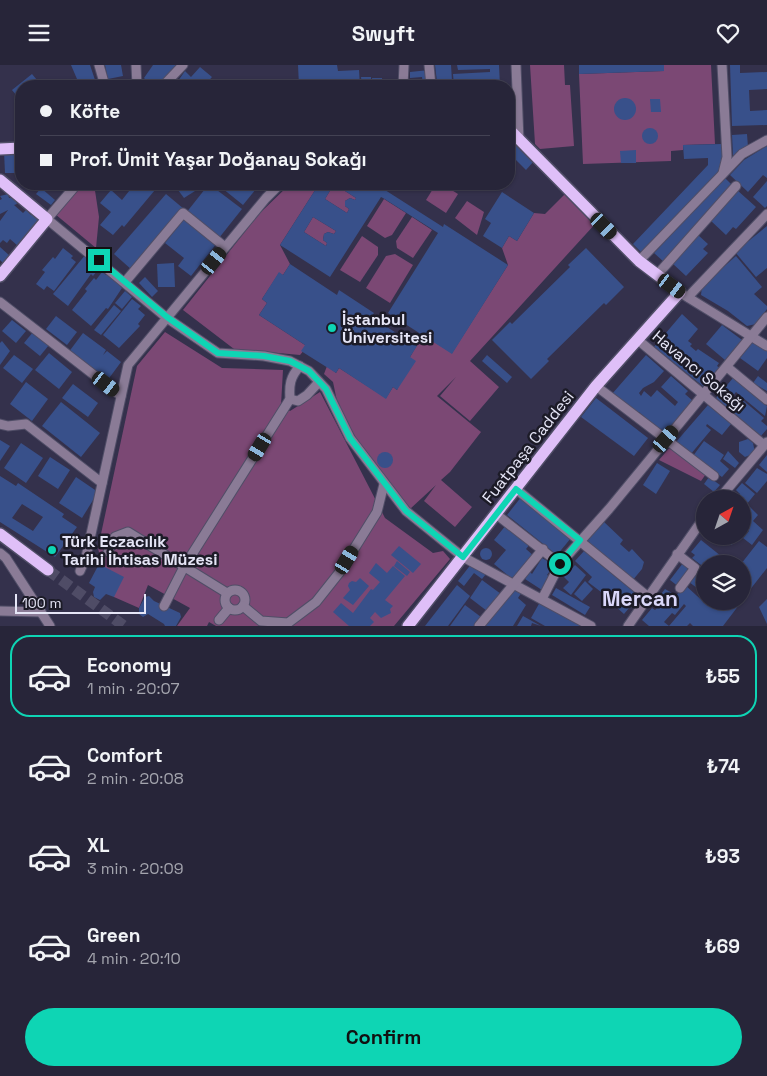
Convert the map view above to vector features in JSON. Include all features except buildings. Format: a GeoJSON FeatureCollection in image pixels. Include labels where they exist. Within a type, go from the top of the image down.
{"type":"FeatureCollection","features":[{"type":"Feature","properties":{"kind":"main road"},"geometry":{"type":"LineString","coordinates":[[515,136],[639,261],[684,295]]}},
{"type":"Feature","properties":{"kind":"main road"},"geometry":{"type":"LineString","coordinates":[[0,149],[15,148]]}},
{"type":"Feature","properties":{"kind":"main road"},"geometry":{"type":"LineString","coordinates":[[0,180],[48,219],[0,276]]}},
{"type":"Feature","properties":{"kind":"main road","name":"Fuatpaşa Caddesi"},"geometry":{"type":"LineString","coordinates":[[408,626],[596,386],[638,340],[684,295]]}},
{"type":"Feature","properties":{"kind":"main road"},"geometry":{"type":"LineString","coordinates":[[0,535],[48,570]]}},
{"type":"Feature","properties":{"kind":"street"},"geometry":{"type":"LineString","coordinates":[[99,65],[103,80]]}},
{"type":"Feature","properties":{"kind":"street"},"geometry":{"type":"LineString","coordinates":[[136,65],[137,80]]}},
{"type":"Feature","properties":{"kind":"street"},"geometry":{"type":"LineString","coordinates":[[169,80],[183,65]]}},
{"type":"Feature","properties":{"kind":"street"},"geometry":{"type":"LineString","coordinates":[[403,80],[404,65]]}},
{"type":"Feature","properties":{"kind":"street"},"geometry":{"type":"LineString","coordinates":[[430,65],[431,80]]}},
{"type":"Feature","properties":{"kind":"street"},"geometry":{"type":"LineString","coordinates":[[516,65],[519,140]]}},
{"type":"Feature","properties":{"kind":"street"},"geometry":{"type":"LineString","coordinates":[[722,65],[727,157],[723,173]]}},
{"type":"Feature","properties":{"kind":"street"},"geometry":{"type":"LineString","coordinates":[[639,261],[742,154],[767,140]]}},
{"type":"Feature","properties":{"kind":"street"},"geometry":{"type":"LineString","coordinates":[[657,275],[736,185]]}},
{"type":"Feature","properties":{"kind":"street"},"geometry":{"type":"LineString","coordinates":[[72,190],[48,219],[167,317],[218,353],[264,356],[290,361],[309,371],[334,403],[350,438],[406,511],[463,557],[591,626]]}},
{"type":"Feature","properties":{"kind":"street"},"geometry":{"type":"LineString","coordinates":[[80,571],[86,557],[128,365],[274,190]]}},
{"type":"Feature","properties":{"kind":"street"},"geometry":{"type":"LineString","coordinates":[[125,282],[183,213],[225,247]]}},
{"type":"Feature","properties":{"kind":"street"},"geometry":{"type":"LineString","coordinates":[[767,214],[684,295],[767,346]]}},
{"type":"Feature","properties":{"kind":"street"},"geometry":{"type":"LineString","coordinates":[[0,301],[121,396]]}},
{"type":"Feature","properties":{"kind":"street"},"geometry":{"type":"LineString","coordinates":[[542,599],[560,564],[609,509],[767,317]]}},
{"type":"Feature","properties":{"kind":"street","name":"Havancı Sokağı"},"geometry":{"type":"LineString","coordinates":[[638,340],[765,443]]}},
{"type":"Feature","properties":{"kind":"street"},"geometry":{"type":"LineString","coordinates":[[164,606],[184,567],[290,399],[289,383],[292,374],[300,366]]}},
{"type":"Feature","properties":{"kind":"street"},"geometry":{"type":"LineString","coordinates":[[727,367],[767,400]]}},
{"type":"Feature","properties":{"kind":"street"},"geometry":{"type":"LineString","coordinates":[[290,399],[298,401],[307,395],[319,382]]}},
{"type":"Feature","properties":{"kind":"street"},"geometry":{"type":"LineString","coordinates":[[596,386],[714,476]]}},
{"type":"Feature","properties":{"kind":"street"},"geometry":{"type":"LineString","coordinates":[[0,424],[8,426],[26,424],[102,483]]}},
{"type":"Feature","properties":{"kind":"street"},"geometry":{"type":"LineString","coordinates":[[726,490],[765,443]]}},
{"type":"Feature","properties":{"kind":"street"},"geometry":{"type":"LineString","coordinates":[[243,606],[261,621],[288,623],[316,602],[338,573],[377,512],[384,484]]}},
{"type":"Feature","properties":{"kind":"street"},"geometry":{"type":"LineString","coordinates":[[516,489],[647,596]]}},
{"type":"Feature","properties":{"kind":"street"},"geometry":{"type":"LineString","coordinates":[[496,514],[560,564]]}},
{"type":"Feature","properties":{"kind":"street"},"geometry":{"type":"LineString","coordinates":[[628,626],[647,596],[696,528]]}},
{"type":"Feature","properties":{"kind":"street"},"geometry":{"type":"LineString","coordinates":[[108,552],[115,537],[128,532],[227,593]]}},
{"type":"Feature","properties":{"kind":"street"},"geometry":{"type":"LineString","coordinates":[[479,626],[543,549]]}},
{"type":"Feature","properties":{"kind":"street"},"geometry":{"type":"LineString","coordinates":[[0,553],[6,558],[50,626]]}},
{"type":"Feature","properties":{"kind":"street"},"geometry":{"type":"LineString","coordinates":[[677,554],[695,568],[680,587]]}},
{"type":"Feature","properties":{"kind":"street"},"geometry":{"type":"LineString","coordinates":[[234,589],[243,593],[245,599],[243,606],[235,610],[229,608],[225,600],[227,593],[234,589]]}},
{"type":"Feature","properties":{"kind":"street"},"geometry":{"type":"LineString","coordinates":[[219,620],[229,608]]}},
{"type":"Feature","properties":{"kind":"street"},"geometry":{"type":"LineString","coordinates":[[0,611],[41,612]]}},
{"type":"Feature","properties":{"kind":"shaded area"},"geometry":{"type":"Polygon","coordinates":[[[530,65],[564,65],[565,85],[570,85],[574,146],[540,149],[535,144],[530,65]]]}},
{"type":"Feature","properties":{"kind":"shaded area"},"geometry":{"type":"Polygon","coordinates":[[[664,65],[711,65],[715,144],[683,145],[683,150],[671,151],[671,161],[583,164],[579,74],[664,71],[664,65]]]}},
{"type":"Feature","properties":{"kind":"shaded area"},"geometry":{"type":"Polygon","coordinates":[[[74,190],[95,190],[99,217],[96,248],[55,214],[74,190]]]}},
{"type":"Feature","properties":{"kind":"shaded area"},"geometry":{"type":"Polygon","coordinates":[[[284,190],[315,190],[280,245],[290,264],[283,275],[279,273],[262,299],[267,303],[259,315],[305,345],[305,349],[300,355],[234,349],[183,310],[259,214],[284,190]]]}},
{"type":"Feature","properties":{"kind":"shaded area"},"geometry":{"type":"Polygon","coordinates":[[[330,190],[343,190],[356,198],[355,200],[350,198],[345,201],[345,206],[349,209],[347,213],[325,199],[330,190]]]}},
{"type":"Feature","properties":{"kind":"shaded area"},"geometry":{"type":"Polygon","coordinates":[[[432,190],[452,190],[458,194],[446,213],[426,200],[432,190]]]}},
{"type":"Feature","properties":{"kind":"shaded area"},"geometry":{"type":"Polygon","coordinates":[[[565,194],[569,195],[596,223],[470,361],[499,387],[470,421],[440,396],[456,377],[437,396],[481,432],[450,472],[441,480],[472,507],[455,527],[424,501],[436,485],[410,509],[360,445],[338,406],[333,382],[324,374],[327,366],[336,373],[339,368],[386,398],[393,387],[397,390],[410,357],[423,335],[452,353],[508,265],[502,248],[509,236],[517,241],[534,213],[545,214],[565,194]]]}},
{"type":"Feature","properties":{"kind":"shaded area"},"geometry":{"type":"Polygon","coordinates":[[[384,199],[406,213],[392,235],[385,238],[367,226],[384,199]]]}},
{"type":"Feature","properties":{"kind":"shaded area"},"geometry":{"type":"Polygon","coordinates":[[[467,201],[484,212],[477,235],[455,218],[467,201]]]}},
{"type":"Feature","properties":{"kind":"shaded area"},"geometry":{"type":"Polygon","coordinates":[[[313,217],[336,231],[334,234],[328,232],[324,234],[323,240],[327,243],[326,246],[304,232],[313,217]]]}},
{"type":"Feature","properties":{"kind":"shaded area"},"geometry":{"type":"Polygon","coordinates":[[[412,217],[432,230],[413,258],[397,248],[396,241],[412,217]]]}},
{"type":"Feature","properties":{"kind":"shaded area"},"geometry":{"type":"Polygon","coordinates":[[[362,236],[378,247],[378,255],[360,282],[340,270],[362,236]]]}},
{"type":"Feature","properties":{"kind":"shaded area"},"geometry":{"type":"Polygon","coordinates":[[[395,254],[413,265],[390,303],[366,288],[386,256],[395,254]]]}},
{"type":"Feature","properties":{"kind":"shaded area"},"geometry":{"type":"Polygon","coordinates":[[[165,332],[222,368],[283,370],[281,405],[290,411],[320,392],[385,518],[433,553],[443,551],[450,559],[394,626],[216,626],[209,622],[207,626],[177,626],[190,608],[148,585],[139,608],[114,597],[102,566],[98,548],[137,366],[165,332]]]}},
{"type":"Feature","properties":{"kind":"shaded area"},"geometry":{"type":"Polygon","coordinates":[[[671,446],[706,474],[701,481],[659,460],[671,446]]]}},
{"type":"Feature","properties":{"kind":"tunnel"},"geometry":{"type":"LineString","coordinates":[[48,570],[124,626]]}},
{"type":"Feature","properties":{"kind":"place","name":"İstanbul Üniversitesi"},"geometry":{"type":"Point","coordinates":[332,328]}},
{"type":"Feature","properties":{"kind":"place","name":"Türk Eczacılık Tarihi İhtisas Müzesi"},"geometry":{"type":"Point","coordinates":[52,550]}},
{"type":"Feature","properties":{"kind":"district","name":"Mercan"},"geometry":{"type":"Point","coordinates":[640,598]}},
{"type":"Feature","properties":{"kind":"route"},"geometry":{"type":"LineString","coordinates":[[99,260],[192,337],[218,353],[240,356],[264,356],[290,361],[309,371],[326,389],[350,438],[406,511],[463,557],[516,489],[580,540],[560,564]]}}]}
